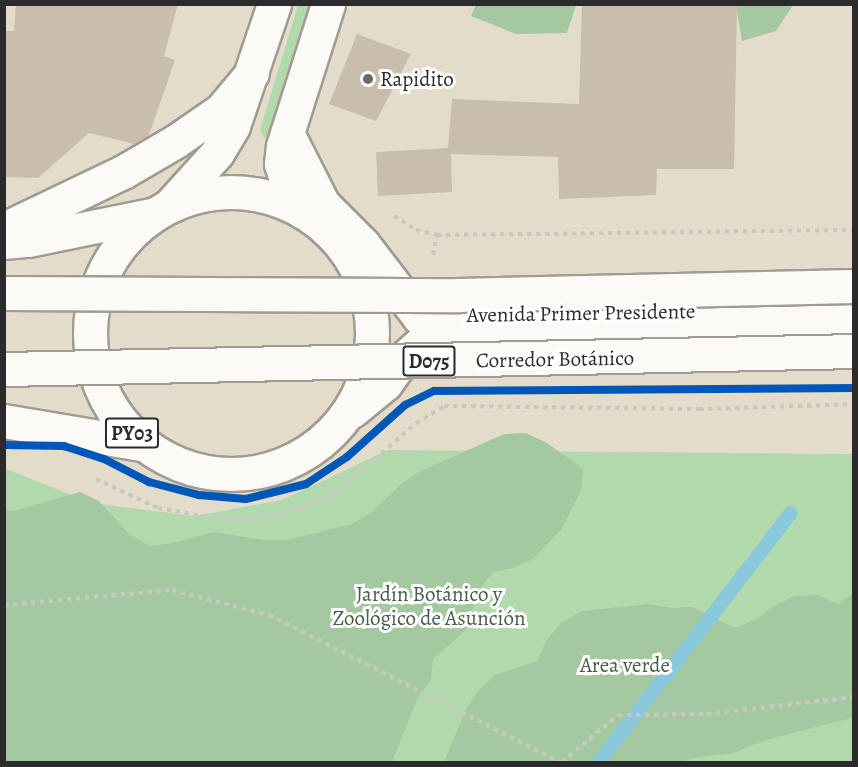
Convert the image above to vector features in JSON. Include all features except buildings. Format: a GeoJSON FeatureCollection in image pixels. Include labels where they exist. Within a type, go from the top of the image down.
{"type":"FeatureCollection","features":[{"type":"Feature","properties":{"kind":"main road"},"geometry":{"type":"LineString","coordinates":[[161,210],[217,153],[232,126],[274,4]]}},
{"type":"Feature","properties":{"kind":"main road"},"geometry":{"type":"LineString","coordinates":[[315,218],[285,176],[282,164],[283,146],[328,4]]}},
{"type":"Feature","properties":{"kind":"main road"},"geometry":{"type":"LineString","coordinates":[[4,229],[123,172],[176,141],[221,110],[252,73]]}},
{"type":"Feature","properties":{"kind":"main road"},"geometry":{"type":"LineString","coordinates":[[287,133],[322,204],[353,245]]}},
{"type":"Feature","properties":{"kind":"main road","name":"Avenida Primer Presidente"},"geometry":{"type":"LineString","coordinates":[[4,242],[28,240],[161,210],[205,193],[244,192],[281,200],[315,218],[353,245],[419,316],[854,306]]}},
{"type":"Feature","properties":{"kind":"main road","name":"Avenida Primer Presidente"},"geometry":{"type":"LineString","coordinates":[[161,210],[120,244],[98,283],[88,326],[94,370],[112,411],[141,444],[174,463],[210,473],[248,473],[284,463],[317,444],[343,418],[385,384],[403,359],[423,341],[854,329]]}},
{"type":"Feature","properties":{"kind":"main road","name":"Avenida Primer Presidente"},"geometry":{"type":"LineString","coordinates":[[343,418],[362,386],[371,350],[371,313],[353,245]]}},
{"type":"Feature","properties":{"kind":"main road"},"geometry":{"type":"LineString","coordinates":[[4,293],[457,294],[854,286]]}},
{"type":"Feature","properties":{"kind":"main road","name":"Corredor Botánico"},"geometry":{"type":"LineString","coordinates":[[4,369],[854,351]]}},
{"type":"Feature","properties":{"kind":"main road","name":"Avenida Primer Presidente"},"geometry":{"type":"LineString","coordinates":[[4,421],[141,444]]}},
{"type":"Feature","properties":{"kind":"path"},"geometry":{"type":"LineString","coordinates":[[389,213],[416,230],[437,235],[854,231]]}},
{"type":"Feature","properties":{"kind":"path"},"geometry":{"type":"LineString","coordinates":[[92,477],[158,508],[215,518],[248,519],[296,510],[326,497],[348,483],[416,423],[444,406],[699,409],[854,404]]}},
{"type":"Feature","properties":{"kind":"path"},"geometry":{"type":"LineString","coordinates":[[4,605],[172,590],[269,615],[561,762],[618,715],[707,714],[854,697]]}},
{"type":"Feature","properties":{"kind":"green space"},"geometry":{"type":"Polygon","coordinates":[[[476,4],[576,5],[567,33],[516,34],[471,16],[476,4]]]}},
{"type":"Feature","properties":{"kind":"green space"},"geometry":{"type":"Polygon","coordinates":[[[298,5],[311,5],[271,135],[264,138],[260,130],[298,5]]]}},
{"type":"Feature","properties":{"kind":"green space"},"geometry":{"type":"Polygon","coordinates":[[[736,5],[793,5],[776,31],[742,41],[736,5]]]}},
{"type":"Feature","properties":{"kind":"green space"},"geometry":{"type":"Polygon","coordinates":[[[526,433],[547,443],[583,469],[581,491],[562,529],[533,559],[513,568],[493,572],[479,590],[465,631],[433,659],[431,680],[418,697],[394,757],[396,762],[5,762],[5,509],[13,511],[80,492],[99,501],[130,535],[150,546],[214,532],[264,540],[287,540],[351,524],[371,513],[402,483],[423,470],[504,434],[526,433]]]}},
{"type":"Feature","properties":{"kind":"green space","name":"Jardín Botánico y Zoológico de Asunción"},"geometry":{"type":"Polygon","coordinates":[[[388,450],[853,454],[853,762],[5,762],[4,468],[91,503],[194,516],[282,500],[388,450]]]}},
{"type":"Feature","properties":{"kind":"green space","name":"Area verde"},"geometry":{"type":"Polygon","coordinates":[[[853,593],[854,715],[851,718],[766,740],[734,753],[679,762],[444,762],[466,709],[478,691],[495,675],[537,661],[546,641],[561,623],[582,611],[649,604],[671,608],[692,607],[735,628],[757,619],[774,606],[794,596],[818,595],[838,604],[853,593]]]}},
{"type":"Feature","properties":{"kind":"waterway"},"geometry":{"type":"LineString","coordinates":[[599,762],[791,513]]}},
{"type":"Feature","properties":{"kind":"cycle path"},"geometry":{"type":"LineString","coordinates":[[4,445],[64,446],[104,459],[149,482],[199,495],[246,499],[306,484],[347,457],[405,405],[434,391],[854,388]]}},
{"type":"Feature","properties":{"kind":"place","name":"Rapidito"},"geometry":{"type":"Point","coordinates":[368,79]}}]}
